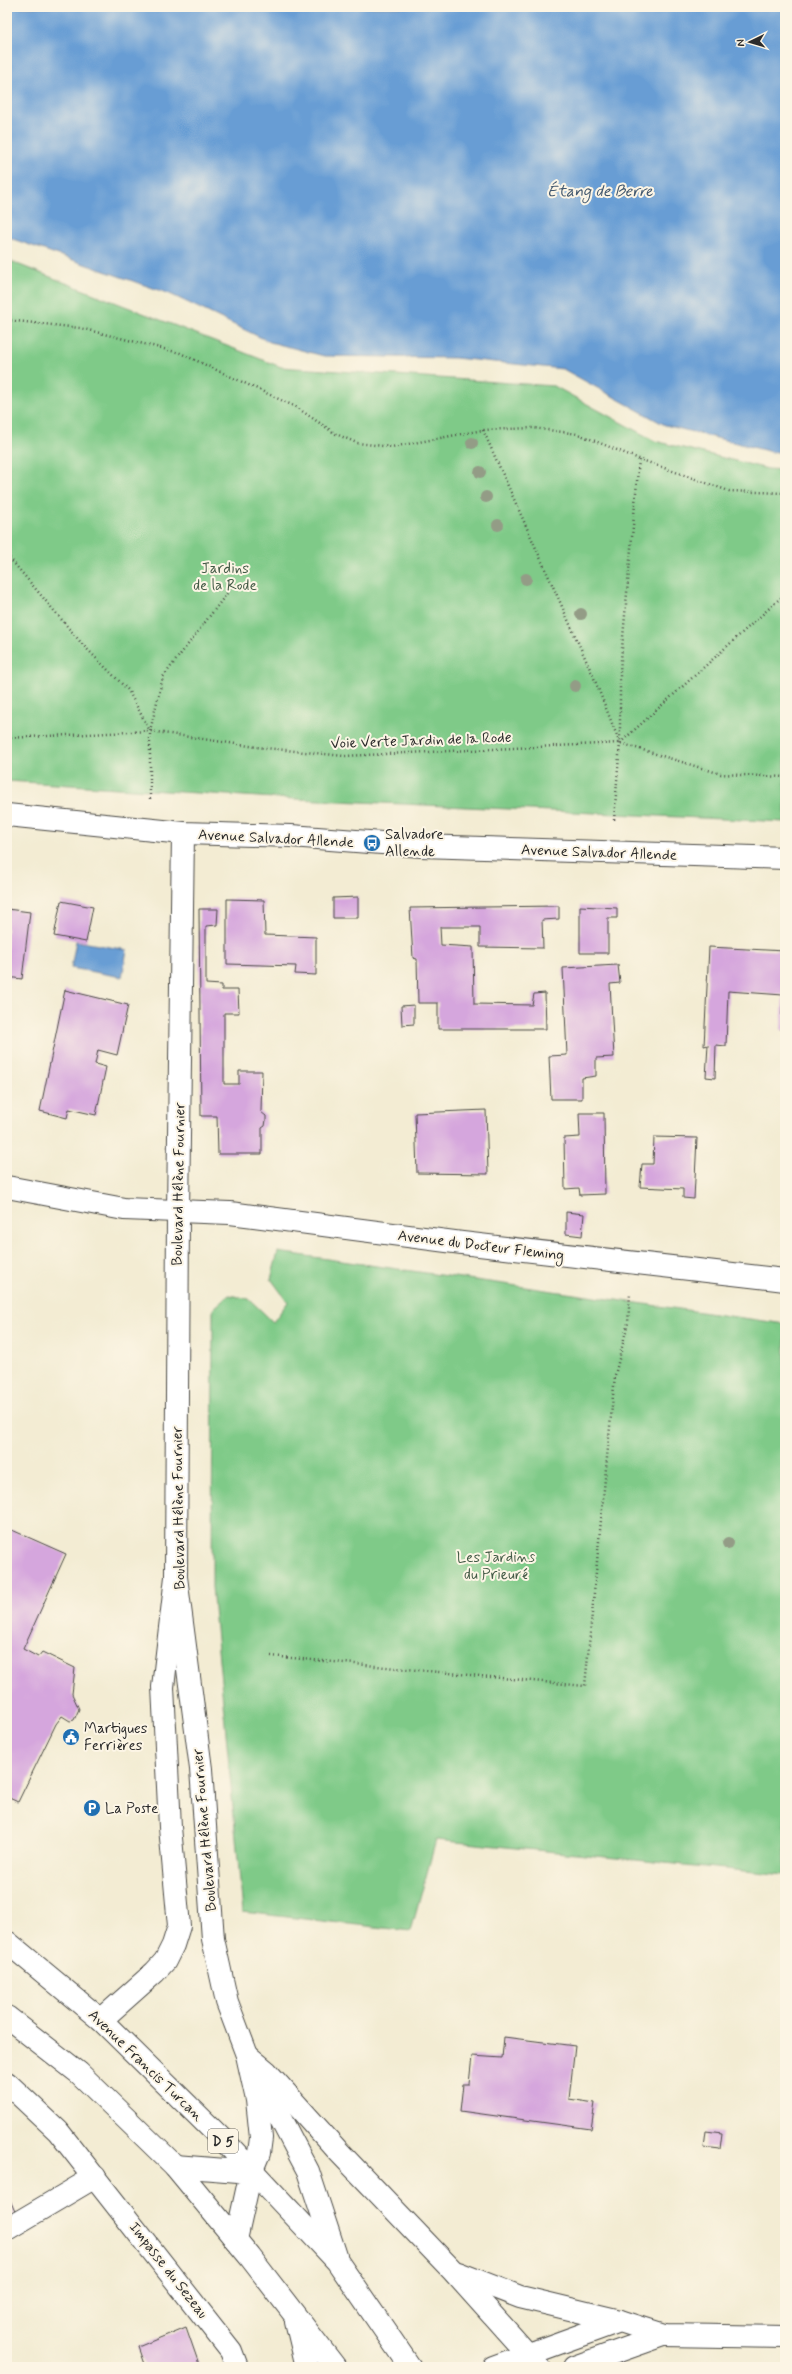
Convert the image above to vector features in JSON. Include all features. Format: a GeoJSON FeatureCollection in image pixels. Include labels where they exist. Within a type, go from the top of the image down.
{"type":"FeatureCollection","features":[{"type":"Feature","properties":{"kind":"main road","name":"Avenue Salvador Allende"},"geometry":{"type":"LineString","coordinates":[[7,815],[183,833],[291,836],[421,846],[785,858]]}},
{"type":"Feature","properties":{"kind":"main road","name":"Boulevard Hélène Fournier"},"geometry":{"type":"LineString","coordinates":[[183,833],[178,1212],[176,1577],[201,1769],[213,1939],[227,2002],[247,2055],[257,2100],[261,2138],[259,2153],[251,2172],[236,2240]]}},
{"type":"Feature","properties":{"kind":"main road","name":"Avenue du Docteur Fleming"},"geometry":{"type":"LineString","coordinates":[[7,1187],[124,1208],[249,1215],[631,1263],[785,1280]]}},
{"type":"Feature","properties":{"kind":"main road"},"geometry":{"type":"LineString","coordinates":[[101,2020],[160,1967],[173,1945],[179,1926],[170,1827],[163,1687],[176,1577]]}},
{"type":"Feature","properties":{"kind":"main road","name":"Avenue Francis Turcan"},"geometry":{"type":"LineString","coordinates":[[7,1942],[101,2020],[228,2145],[251,2172],[337,2261],[410,2367]]}},
{"type":"Feature","properties":{"kind":"main road"},"geometry":{"type":"LineString","coordinates":[[7,2017],[79,2073],[175,2166],[236,2240],[335,2367]]}},
{"type":"Feature","properties":{"kind":"main road"},"geometry":{"type":"LineString","coordinates":[[247,2055],[308,2171],[337,2261]]}},
{"type":"Feature","properties":{"kind":"main road"},"geometry":{"type":"LineString","coordinates":[[247,2055],[267,2072],[339,2152],[453,2271],[534,2361]]}},
{"type":"Feature","properties":{"kind":"main road","name":"Impasse du Sezeau"},"geometry":{"type":"LineString","coordinates":[[7,2083],[58,2131],[231,2351],[237,2367]]}},
{"type":"Feature","properties":{"kind":"main road"},"geometry":{"type":"LineString","coordinates":[[175,2166],[251,2172]]}},
{"type":"Feature","properties":{"kind":"main road"},"geometry":{"type":"LineString","coordinates":[[7,2229],[95,2177]]}},
{"type":"Feature","properties":{"kind":"main road"},"geometry":{"type":"LineString","coordinates":[[453,2271],[520,2297],[620,2321],[664,2335],[785,2337]]}},
{"type":"Feature","properties":{"kind":"main road"},"geometry":{"type":"LineString","coordinates":[[293,2312],[307,2367]]}},
{"type":"Feature","properties":{"kind":"main road"},"geometry":{"type":"LineString","coordinates":[[493,2367],[534,2361],[620,2321]]}},
{"type":"Feature","properties":{"kind":"main road"},"geometry":{"type":"LineString","coordinates":[[574,2367],[664,2335]]}},
{"type":"Feature","properties":{"kind":"path"},"geometry":{"type":"LineString","coordinates":[[7,320],[80,328],[180,353],[296,407],[336,434],[357,443],[392,447],[483,430],[533,428],[578,434],[639,460],[729,491],[785,493]]}},
{"type":"Feature","properties":{"kind":"path"},"geometry":{"type":"LineString","coordinates":[[483,430],[594,678],[620,743]]}},
{"type":"Feature","properties":{"kind":"path"},"geometry":{"type":"LineString","coordinates":[[610,853],[620,743],[620,671],[639,460]]}},
{"type":"Feature","properties":{"kind":"path"},"geometry":{"type":"LineString","coordinates":[[7,555],[83,645],[128,690],[150,731]]}},
{"type":"Feature","properties":{"kind":"path"},"geometry":{"type":"LineString","coordinates":[[134,828],[150,806],[150,731],[163,677],[235,583]]}},
{"type":"Feature","properties":{"kind":"path"},"geometry":{"type":"LineString","coordinates":[[620,743],[785,594]]}},
{"type":"Feature","properties":{"kind":"path","name":"Voie Verte Jardin de la Rode"},"geometry":{"type":"LineString","coordinates":[[7,738],[150,731],[256,747],[344,756],[620,743],[720,774],[785,777]]}},
{"type":"Feature","properties":{"kind":"path"},"geometry":{"type":"LineString","coordinates":[[272,1656],[585,1686],[615,1375],[628,1323],[631,1263]]}},
{"type":"Feature","properties":{"kind":"green space","name":"Jardins de la Rode"},"geometry":{"type":"Polygon","coordinates":[[[7,260],[281,367],[554,386],[655,441],[768,469],[785,470],[785,822],[275,798],[7,781],[7,260]]]}},
{"type":"Feature","properties":{"kind":"green space","name":"Les Jardins du Prieuré"},"geometry":{"type":"Polygon","coordinates":[[[278,1252],[785,1324],[785,1875],[436,1840],[411,1931],[243,1912],[212,1587],[213,1309],[229,1295],[249,1299],[273,1322],[288,1302],[271,1279],[278,1252]]]}},
{"type":"Feature","properties":{"kind":"water","name":"Étang de Berre"},"geometry":{"type":"Polygon","coordinates":[[[7,7],[785,7],[785,452],[772,452],[665,425],[563,369],[455,358],[324,356],[270,342],[170,294],[7,237],[7,7]]]}},
{"type":"Feature","properties":{"kind":"water"},"geometry":{"type":"Polygon","coordinates":[[[76,941],[127,950],[122,977],[71,968],[76,941]]]}},
{"type":"Feature","properties":{"kind":"building"},"geometry":{"type":"Polygon","coordinates":[[[358,897],[358,918],[333,918],[333,898],[358,897]]]}},
{"type":"Feature","properties":{"kind":"building"},"geometry":{"type":"Polygon","coordinates":[[[227,899],[264,900],[265,935],[316,937],[316,975],[295,974],[296,966],[227,964],[227,899]]]}},
{"type":"Feature","properties":{"kind":"building"},"geometry":{"type":"Polygon","coordinates":[[[61,901],[93,907],[86,942],[54,936],[61,901]]]}},
{"type":"Feature","properties":{"kind":"building"},"geometry":{"type":"Polygon","coordinates":[[[559,906],[559,919],[542,920],[543,948],[480,947],[480,927],[440,927],[441,945],[473,947],[474,1004],[532,1005],[534,994],[545,993],[546,1029],[438,1029],[438,1003],[418,1003],[417,959],[413,958],[410,908],[559,906]]]}},
{"type":"Feature","properties":{"kind":"building"},"geometry":{"type":"Polygon","coordinates":[[[580,906],[617,908],[617,918],[608,918],[608,953],[580,953],[580,906]]]}},
{"type":"Feature","properties":{"kind":"building"},"geometry":{"type":"Polygon","coordinates":[[[7,909],[30,912],[22,979],[7,977],[7,909]]]}},
{"type":"Feature","properties":{"kind":"building"},"geometry":{"type":"Polygon","coordinates":[[[199,909],[218,909],[217,925],[206,926],[206,984],[222,985],[222,990],[238,990],[239,1013],[224,1013],[224,1084],[239,1084],[239,1071],[262,1071],[261,1112],[266,1116],[266,1120],[265,1126],[262,1128],[262,1154],[218,1154],[217,1116],[201,1116],[199,909]]]}},
{"type":"Feature","properties":{"kind":"building"},"geometry":{"type":"Polygon","coordinates":[[[709,947],[785,951],[785,1030],[781,1030],[783,995],[728,991],[726,1046],[716,1045],[715,1078],[706,1077],[708,1045],[704,1046],[709,947]]]}},
{"type":"Feature","properties":{"kind":"building"},"geometry":{"type":"Polygon","coordinates":[[[618,965],[620,983],[610,984],[614,1057],[596,1058],[596,1076],[582,1078],[582,1099],[551,1099],[549,1056],[567,1055],[563,968],[618,965]]]}},
{"type":"Feature","properties":{"kind":"building"},"geometry":{"type":"Polygon","coordinates":[[[65,990],[128,1005],[117,1055],[98,1050],[95,1064],[106,1067],[96,1115],[69,1109],[67,1118],[40,1111],[65,990]]]}},
{"type":"Feature","properties":{"kind":"building"},"geometry":{"type":"Polygon","coordinates":[[[414,1005],[414,1024],[402,1025],[401,1006],[414,1005]]]}},
{"type":"Feature","properties":{"kind":"building"},"geometry":{"type":"Polygon","coordinates":[[[486,1110],[488,1174],[417,1173],[415,1113],[486,1110]]]}},
{"type":"Feature","properties":{"kind":"building"},"geometry":{"type":"Polygon","coordinates":[[[579,1113],[604,1113],[605,1194],[580,1195],[579,1188],[565,1189],[564,1138],[580,1137],[579,1113]]]}},
{"type":"Feature","properties":{"kind":"building"},"geometry":{"type":"Polygon","coordinates":[[[654,1137],[697,1138],[694,1199],[683,1198],[683,1189],[640,1187],[642,1164],[653,1164],[654,1137]]]}},
{"type":"Feature","properties":{"kind":"building"},"geometry":{"type":"Polygon","coordinates":[[[566,1212],[584,1214],[582,1236],[566,1234],[566,1212]]]}},
{"type":"Feature","properties":{"kind":"building"},"geometry":{"type":"Polygon","coordinates":[[[12,1530],[66,1554],[23,1649],[38,1657],[42,1652],[75,1668],[72,1694],[79,1709],[74,1720],[70,1721],[62,1716],[56,1724],[18,1802],[7,1797],[7,1532],[9,1533],[12,1530]]]}},
{"type":"Feature","properties":{"kind":"building"},"geometry":{"type":"Polygon","coordinates":[[[504,2037],[575,2046],[569,2099],[595,2103],[591,2129],[460,2111],[463,2084],[469,2084],[472,2056],[502,2058],[504,2037]]]}},
{"type":"Feature","properties":{"kind":"building"},"geometry":{"type":"Polygon","coordinates":[[[706,2131],[722,2133],[720,2149],[704,2147],[706,2131]]]}},
{"type":"Feature","properties":{"kind":"building"},"geometry":{"type":"Polygon","coordinates":[[[7,2193],[16,2214],[7,2218],[7,2193]]]}},
{"type":"Feature","properties":{"kind":"building"},"geometry":{"type":"Polygon","coordinates":[[[186,2327],[200,2367],[145,2367],[138,2347],[186,2327]]]}},
{"type":"Feature","properties":{"kind":"place","name":"Salvadore Allende"},"geometry":{"type":"Point","coordinates":[372,843]}},
{"type":"Feature","properties":{"kind":"place","name":"Martigues Ferrières"},"geometry":{"type":"Point","coordinates":[71,1737]}},
{"type":"Feature","properties":{"kind":"place","name":"La Poste"},"geometry":{"type":"Point","coordinates":[92,1808]}}]}
